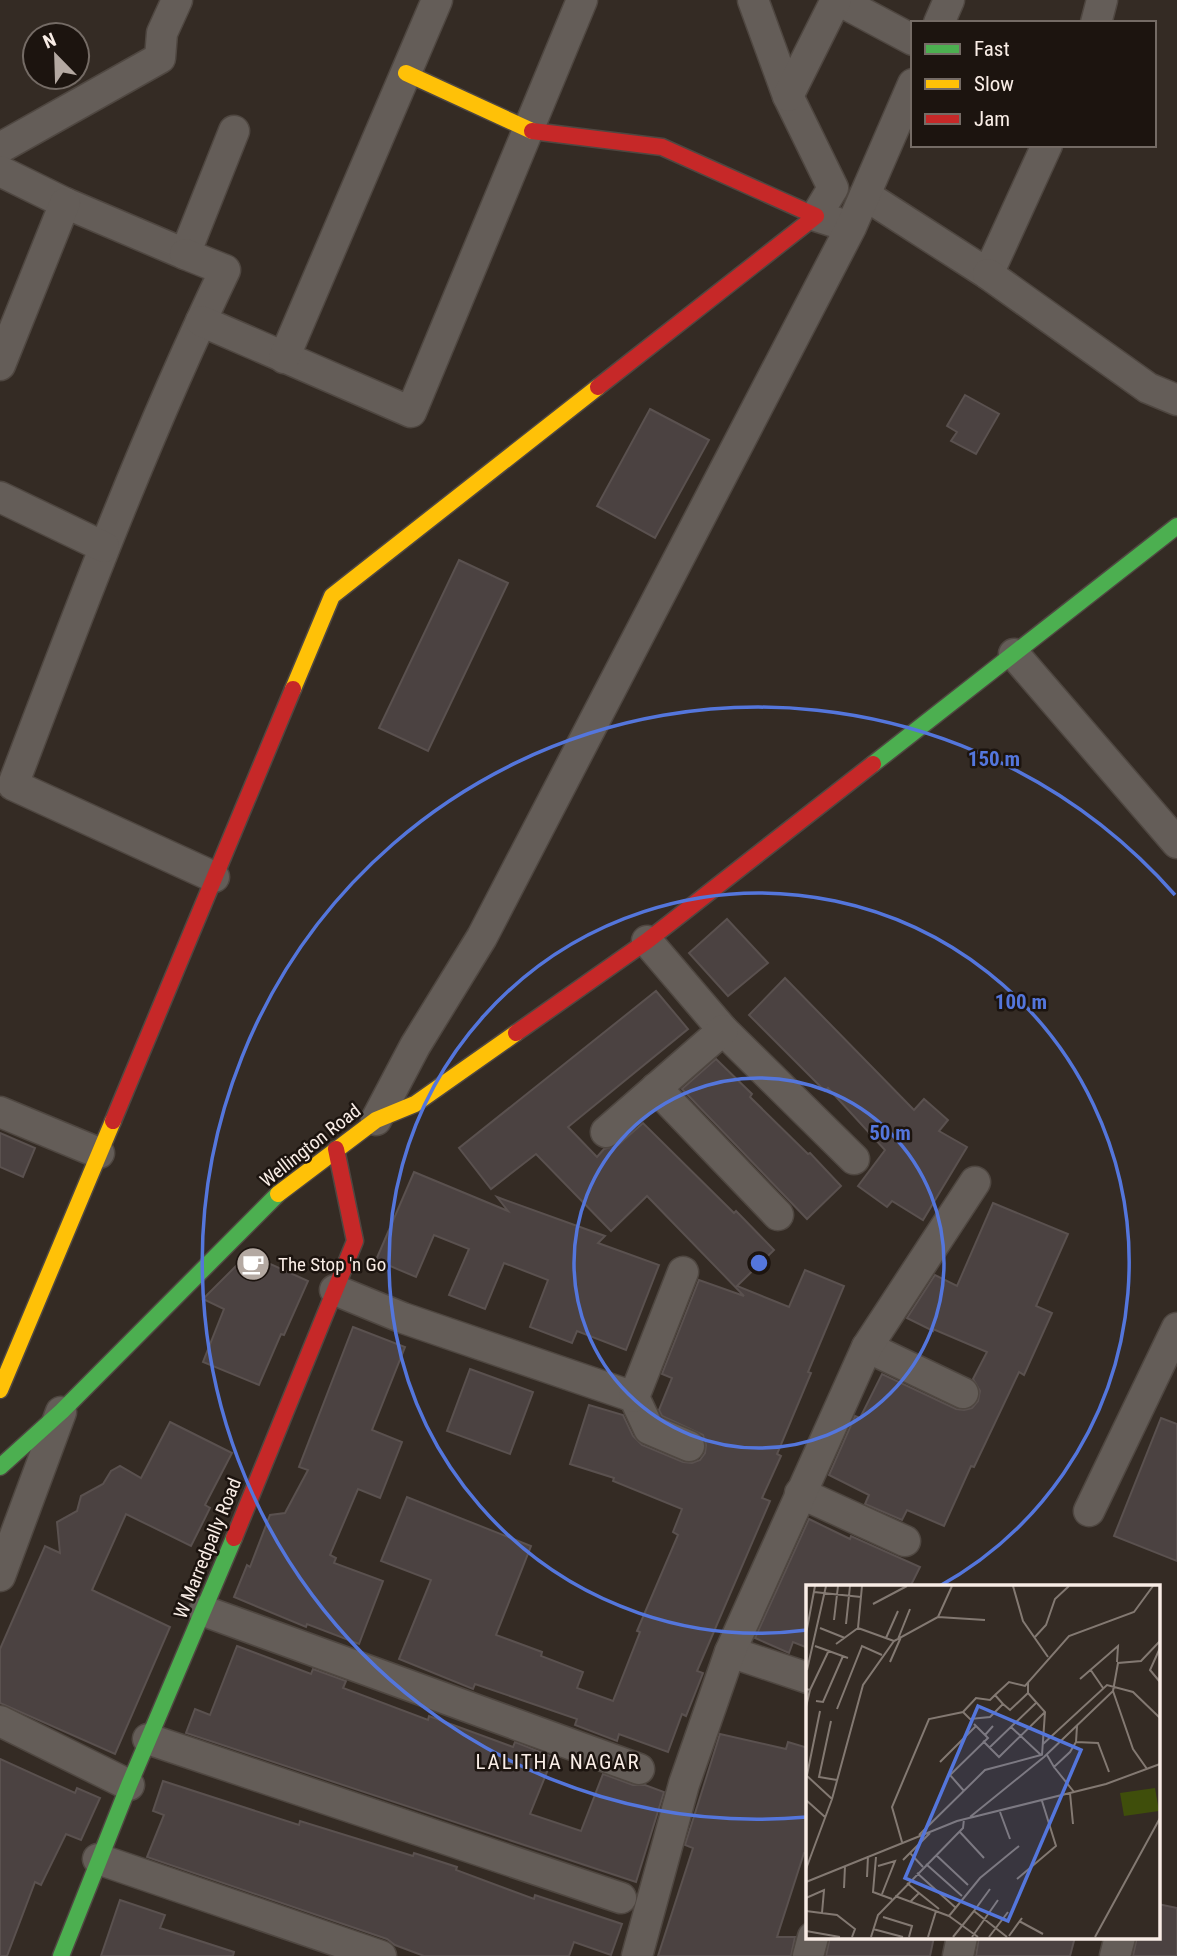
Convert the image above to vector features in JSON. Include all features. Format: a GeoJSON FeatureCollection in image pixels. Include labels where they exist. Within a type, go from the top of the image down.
{"type":"FeatureCollection","features":[{"type":"Feature","properties":{"kind":"main road"},"geometry":{"type":"LineString","coordinates":[[0,1390],[332,596],[816,216],[662,147],[528,130],[406,73]]}},
{"type":"Feature","properties":{"kind":"main road","name":"Wellington Road"},"geometry":{"type":"LineString","coordinates":[[0,1467],[62,1411],[275,1196],[376,1120],[415,1104],[647,941],[1177,526]]}},
{"type":"Feature","properties":{"kind":"main road","name":"W Marredpally Road"},"geometry":{"type":"LineString","coordinates":[[61,1956],[98,1860],[204,1611],[355,1241],[336,1149]]}},
{"type":"Feature","properties":{"kind":"street"},"geometry":{"type":"LineString","coordinates":[[0,148],[160,58],[162,33],[177,0]]}},
{"type":"Feature","properties":{"kind":"street"},"geometry":{"type":"LineString","coordinates":[[284,359],[437,0]]}},
{"type":"Feature","properties":{"kind":"street"},"geometry":{"type":"LineString","coordinates":[[201,321],[411,412],[582,0]]}},
{"type":"Feature","properties":{"kind":"street"},"geometry":{"type":"LineString","coordinates":[[753,0],[788,96],[833,188],[816,216],[851,227]]}},
{"type":"Feature","properties":{"kind":"street"},"geometry":{"type":"LineString","coordinates":[[788,96],[837,0],[911,39]]}},
{"type":"Feature","properties":{"kind":"street"},"geometry":{"type":"LineString","coordinates":[[940,21],[949,0]]}},
{"type":"Feature","properties":{"kind":"street"},"geometry":{"type":"LineString","coordinates":[[1097,21],[1102,0]]}},
{"type":"Feature","properties":{"kind":"street"},"geometry":{"type":"LineString","coordinates":[[376,1120],[415,1046],[482,937],[851,227],[911,89]]}},
{"type":"Feature","properties":{"kind":"street"},"geometry":{"type":"LineString","coordinates":[[185,254],[234,131]]}},
{"type":"Feature","properties":{"kind":"street"},"geometry":{"type":"LineString","coordinates":[[988,274],[1046,147]]}},
{"type":"Feature","properties":{"kind":"street"},"geometry":{"type":"LineString","coordinates":[[0,171],[65,204],[225,270],[104,547],[13,785],[214,877]]}},
{"type":"Feature","properties":{"kind":"street"},"geometry":{"type":"LineString","coordinates":[[865,195],[988,274],[1148,388],[1177,400]]}},
{"type":"Feature","properties":{"kind":"street"},"geometry":{"type":"LineString","coordinates":[[0,365],[65,204]]}},
{"type":"Feature","properties":{"kind":"street"},"geometry":{"type":"LineString","coordinates":[[0,498],[104,547]]}},
{"type":"Feature","properties":{"kind":"street"},"geometry":{"type":"LineString","coordinates":[[1014,654],[1177,843]]}},
{"type":"Feature","properties":{"kind":"street"},"geometry":{"type":"LineString","coordinates":[[647,941],[723,1030],[854,1159]]}},
{"type":"Feature","properties":{"kind":"street"},"geometry":{"type":"LineString","coordinates":[[606,1132],[723,1030]]}},
{"type":"Feature","properties":{"kind":"street"},"geometry":{"type":"LineString","coordinates":[[656,1088],[778,1215]]}},
{"type":"Feature","properties":{"kind":"street"},"geometry":{"type":"LineString","coordinates":[[0,1112],[99,1153]]}},
{"type":"Feature","properties":{"kind":"street"},"geometry":{"type":"LineString","coordinates":[[637,1956],[684,1784],[730,1652],[867,1347],[975,1182]]}},
{"type":"Feature","properties":{"kind":"street"},"geometry":{"type":"LineString","coordinates":[[634,1397],[684,1272]]}},
{"type":"Feature","properties":{"kind":"street"},"geometry":{"type":"LineString","coordinates":[[335,1290],[403,1318],[634,1397],[649,1429],[689,1446]]}},
{"type":"Feature","properties":{"kind":"street"},"geometry":{"type":"LineString","coordinates":[[1089,1511],[1177,1328]]}},
{"type":"Feature","properties":{"kind":"street"},"geometry":{"type":"LineString","coordinates":[[867,1347],[963,1393]]}},
{"type":"Feature","properties":{"kind":"street"},"geometry":{"type":"LineString","coordinates":[[0,1576],[62,1411]]}},
{"type":"Feature","properties":{"kind":"street"},"geometry":{"type":"LineString","coordinates":[[800,1493],[905,1541]]}},
{"type":"Feature","properties":{"kind":"street"},"geometry":{"type":"LineString","coordinates":[[204,1611],[639,1769]]}},
{"type":"Feature","properties":{"kind":"street"},"geometry":{"type":"LineString","coordinates":[[730,1652],[806,1677]]}},
{"type":"Feature","properties":{"kind":"street"},"geometry":{"type":"LineString","coordinates":[[0,1721],[129,1785]]}},
{"type":"Feature","properties":{"kind":"street"},"geometry":{"type":"LineString","coordinates":[[148,1739],[621,1898]]}},
{"type":"Feature","properties":{"kind":"street"},"geometry":{"type":"LineString","coordinates":[[98,1860],[381,1956]]}},
{"type":"Feature","properties":{"kind":"street"},"geometry":{"type":"LineString","coordinates":[[808,1956],[813,1938]]}},
{"type":"Feature","properties":{"kind":"street"},"geometry":{"type":"LineString","coordinates":[[958,1956],[962,1938]]}},
{"type":"Feature","properties":{"kind":"street"},"geometry":{"type":"LineString","coordinates":[[1115,1956],[1120,1938]]}},
{"type":"Feature","properties":{"kind":"building"},"geometry":{"type":"Polygon","coordinates":[[[965,395],[999,414],[976,454],[951,441],[957,432],[947,426],[965,395]]]}},
{"type":"Feature","properties":{"kind":"building"},"geometry":{"type":"Polygon","coordinates":[[[650,409],[709,440],[655,538],[597,506],[650,409]]]}},
{"type":"Feature","properties":{"kind":"building"},"geometry":{"type":"Polygon","coordinates":[[[459,560],[508,583],[428,751],[379,728],[459,560]]]}},
{"type":"Feature","properties":{"kind":"building"},"geometry":{"type":"Polygon","coordinates":[[[727,919],[768,963],[728,996],[689,953],[727,919]]]}},
{"type":"Feature","properties":{"kind":"building"},"geometry":{"type":"Polygon","coordinates":[[[785,978],[914,1110],[924,1099],[948,1120],[939,1131],[967,1147],[923,1220],[892,1201],[887,1207],[858,1186],[885,1150],[828,1088],[825,1091],[749,1015],[785,978]]]}},
{"type":"Feature","properties":{"kind":"building"},"geometry":{"type":"Polygon","coordinates":[[[656,991],[688,1029],[568,1127],[597,1157],[604,1149],[618,1145],[643,1123],[774,1250],[737,1286],[789,1307],[805,1270],[844,1286],[777,1454],[781,1456],[762,1498],[770,1501],[697,1671],[703,1673],[686,1716],[682,1714],[668,1752],[619,1734],[617,1741],[575,1725],[577,1719],[475,1684],[473,1689],[399,1659],[431,1580],[381,1561],[407,1497],[531,1546],[496,1635],[542,1652],[541,1656],[583,1672],[577,1688],[613,1701],[640,1632],[637,1631],[678,1535],[673,1532],[682,1509],[613,1481],[614,1478],[570,1464],[589,1405],[623,1415],[633,1436],[642,1445],[683,1462],[700,1460],[706,1445],[703,1435],[662,1416],[659,1410],[672,1378],[662,1374],[699,1280],[744,1296],[647,1196],[611,1231],[536,1154],[491,1189],[459,1148],[656,991]]]}},
{"type":"Feature","properties":{"kind":"building"},"geometry":{"type":"Polygon","coordinates":[[[716,1059],[752,1094],[750,1097],[841,1186],[807,1219],[682,1089],[716,1059]]]}},
{"type":"Feature","properties":{"kind":"building"},"geometry":{"type":"Polygon","coordinates":[[[0,1133],[35,1148],[23,1177],[0,1167],[0,1133]]]}},
{"type":"Feature","properties":{"kind":"building"},"geometry":{"type":"Polygon","coordinates":[[[414,1172],[508,1211],[497,1197],[605,1236],[598,1243],[659,1265],[626,1350],[577,1331],[572,1343],[530,1327],[548,1280],[504,1263],[485,1309],[449,1295],[469,1249],[434,1235],[416,1277],[376,1260],[414,1172]]]}},
{"type":"Feature","properties":{"kind":"building"},"geometry":{"type":"Polygon","coordinates":[[[993,1203],[1068,1234],[1036,1306],[1052,1313],[1024,1375],[1019,1372],[944,1526],[907,1510],[902,1520],[865,1504],[869,1495],[829,1475],[855,1416],[860,1418],[882,1374],[956,1409],[972,1408],[978,1401],[980,1391],[973,1379],[987,1352],[907,1318],[935,1275],[957,1286],[993,1203]]]}},
{"type":"Feature","properties":{"kind":"building"},"geometry":{"type":"Polygon","coordinates":[[[248,1254],[308,1281],[259,1385],[203,1362],[224,1309],[203,1299],[248,1254]]]}},
{"type":"Feature","properties":{"kind":"building"},"geometry":{"type":"Polygon","coordinates":[[[353,1327],[405,1347],[372,1430],[402,1442],[380,1498],[358,1489],[330,1555],[336,1558],[334,1563],[383,1581],[359,1644],[307,1624],[306,1627],[234,1597],[247,1565],[250,1567],[270,1515],[285,1513],[308,1470],[299,1467],[353,1327]]]}},
{"type":"Feature","properties":{"kind":"building"},"geometry":{"type":"Polygon","coordinates":[[[470,1369],[533,1392],[510,1454],[447,1431],[470,1369]]]}},
{"type":"Feature","properties":{"kind":"building"},"geometry":{"type":"Polygon","coordinates":[[[1161,1418],[1177,1424],[1177,1561],[1114,1536],[1161,1418]]]}},
{"type":"Feature","properties":{"kind":"building"},"geometry":{"type":"Polygon","coordinates":[[[170,1422],[232,1453],[205,1505],[210,1508],[191,1546],[126,1514],[92,1590],[170,1627],[115,1754],[0,1703],[0,1649],[45,1546],[60,1553],[57,1522],[77,1511],[81,1496],[103,1484],[111,1471],[120,1466],[141,1478],[170,1422]]]}},
{"type":"Feature","properties":{"kind":"building"},"geometry":{"type":"Polygon","coordinates":[[[809,1519],[920,1567],[911,1585],[806,1585],[806,1647],[793,1642],[789,1653],[755,1638],[809,1519]]]}},
{"type":"Feature","properties":{"kind":"building"},"geometry":{"type":"Polygon","coordinates":[[[237,1646],[311,1674],[313,1669],[346,1681],[343,1688],[428,1720],[429,1716],[513,1747],[515,1742],[553,1757],[530,1814],[581,1831],[603,1774],[664,1792],[636,1882],[186,1733],[195,1709],[210,1715],[237,1646]]]}},
{"type":"Feature","properties":{"kind":"building"},"geometry":{"type":"Polygon","coordinates":[[[720,1734],[786,1749],[788,1742],[806,1747],[806,1854],[777,1937],[795,1937],[791,1956],[658,1956],[693,1848],[685,1845],[720,1734]]]}},
{"type":"Feature","properties":{"kind":"building"},"geometry":{"type":"Polygon","coordinates":[[[0,1759],[75,1793],[77,1788],[100,1798],[81,1840],[66,1834],[41,1885],[35,1882],[7,1956],[0,1956],[0,1759]]]}},
{"type":"Feature","properties":{"kind":"building"},"geometry":{"type":"Polygon","coordinates":[[[163,1781],[299,1825],[300,1821],[413,1856],[414,1853],[457,1867],[456,1870],[534,1899],[535,1895],[622,1924],[611,1955],[574,1942],[569,1956],[424,1956],[395,1945],[387,1939],[147,1857],[164,1815],[153,1811],[163,1781]]]}},
{"type":"Feature","properties":{"kind":"building"},"geometry":{"type":"Polygon","coordinates":[[[120,1900],[165,1915],[160,1928],[234,1952],[233,1956],[101,1956],[120,1900]]]}},
{"type":"Feature","properties":{"kind":"building"},"geometry":{"type":"Polygon","coordinates":[[[1160,1904],[1177,1908],[1177,1956],[1133,1956],[1137,1938],[1160,1938],[1160,1904]]]}},
{"type":"Feature","properties":{"kind":"building"},"geometry":{"type":"Polygon","coordinates":[[[830,1938],[934,1938],[930,1956],[826,1956],[830,1938]]]}},
{"type":"Feature","properties":{"kind":"building"},"geometry":{"type":"Polygon","coordinates":[[[979,1938],[1075,1938],[1070,1956],[976,1956],[979,1938]]]}},
{"type":"Feature","properties":{"kind":"traffic: fast"},"geometry":{"type":"LineString","coordinates":[[873,764],[1177,526]]}},
{"type":"Feature","properties":{"kind":"traffic: fast"},"geometry":{"type":"LineString","coordinates":[[0,1467],[62,1411],[278,1194]]}},
{"type":"Feature","properties":{"kind":"traffic: fast"},"geometry":{"type":"LineString","coordinates":[[61,1956],[129,1785],[234,1538]]}},
{"type":"Feature","properties":{"kind":"traffic: slow"},"geometry":{"type":"LineString","coordinates":[[406,73],[532,131]]}},
{"type":"Feature","properties":{"kind":"traffic: slow"},"geometry":{"type":"LineString","coordinates":[[293,689],[332,596],[598,387]]}},
{"type":"Feature","properties":{"kind":"traffic: slow"},"geometry":{"type":"LineString","coordinates":[[278,1194],[376,1120],[415,1104],[516,1033]]}},
{"type":"Feature","properties":{"kind":"traffic: slow"},"geometry":{"type":"LineString","coordinates":[[0,1390],[113,1121]]}},
{"type":"Feature","properties":{"kind":"traffic: jam"},"geometry":{"type":"LineString","coordinates":[[532,131],[662,147],[816,216],[598,387]]}},
{"type":"Feature","properties":{"kind":"traffic: jam"},"geometry":{"type":"LineString","coordinates":[[113,1121],[293,689]]}},
{"type":"Feature","properties":{"kind":"traffic: jam"},"geometry":{"type":"LineString","coordinates":[[516,1033],[647,941],[873,764]]}},
{"type":"Feature","properties":{"kind":"traffic: jam"},"geometry":{"type":"LineString","coordinates":[[234,1538],[355,1241],[336,1149]]}},
{"type":"Feature","properties":{"kind":"place","name":"The Stop 'n Go"},"geometry":{"type":"Point","coordinates":[253,1264]}},
{"type":"Feature","properties":{"kind":"district","name":"LALITHA NAGAR"},"geometry":{"type":"Point","coordinates":[558,1762]}}]}
